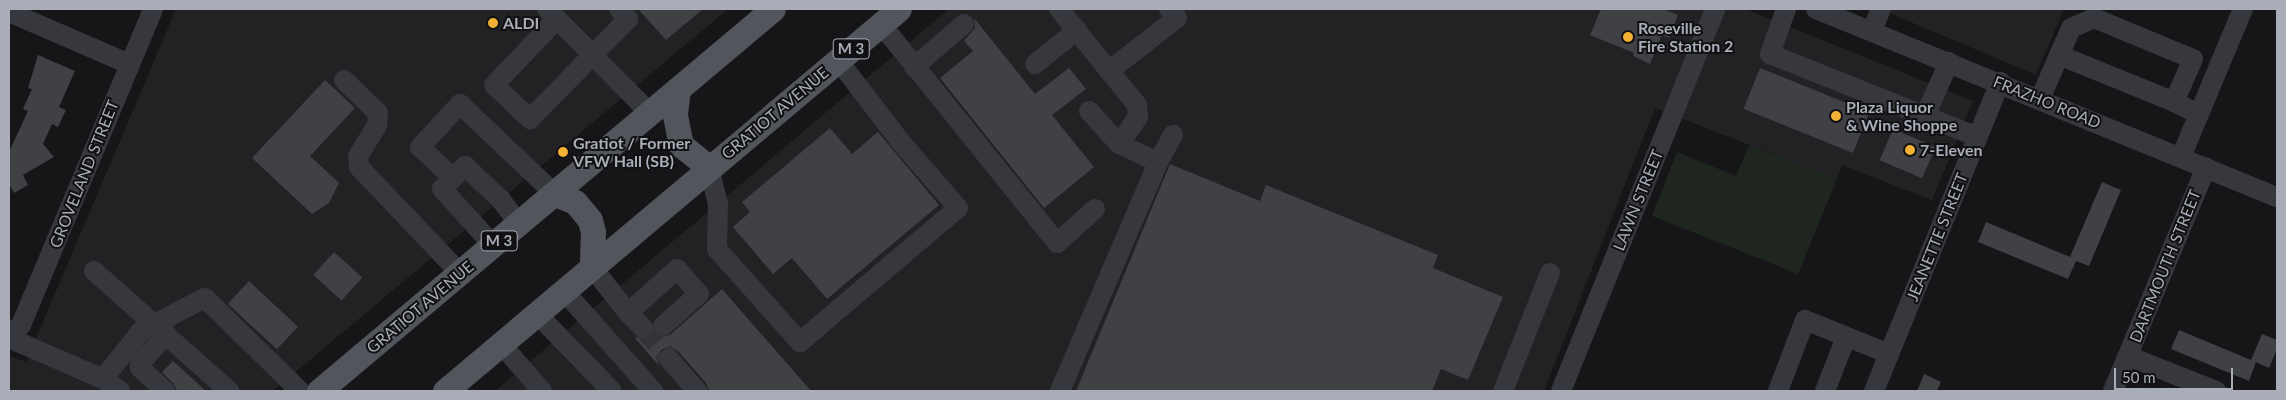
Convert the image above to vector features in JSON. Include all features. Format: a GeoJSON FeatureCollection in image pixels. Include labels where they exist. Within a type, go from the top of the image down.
{"type":"FeatureCollection","features":[{"type":"Feature","properties":{"kind":"main road","name":"GRATIOT AVENUE"},"geometry":{"type":"LineString","coordinates":[[319,391],[678,89],[761,13]]}},
{"type":"Feature","properties":{"kind":"main road","name":"GRATIOT AVENUE"},"geometry":{"type":"LineString","coordinates":[[445,391],[890,16]]}},
{"type":"Feature","properties":{"kind":"main road"},"geometry":{"type":"LineString","coordinates":[[678,89],[675,115],[681,145],[709,168]]}},
{"type":"Feature","properties":{"kind":"main road"},"geometry":{"type":"LineString","coordinates":[[555,194],[575,202],[590,220],[593,232],[592,267]]}},
{"type":"Feature","properties":{"kind":"street","name":"GROVELAND STREET"},"geometry":{"type":"LineString","coordinates":[[9,336],[21,325],[152,9]]}},
{"type":"Feature","properties":{"kind":"street"},"geometry":{"type":"LineString","coordinates":[[619,9],[628,19],[592,54],[530,119],[494,85],[552,14],[592,54],[650,112]]}},
{"type":"Feature","properties":{"kind":"street"},"geometry":{"type":"LineString","coordinates":[[1059,9],[1137,105],[1138,117],[1119,144]]}},
{"type":"Feature","properties":{"kind":"street","name":"LAWN STREET"},"geometry":{"type":"LineString","coordinates":[[1561,391],[1715,9]]}},
{"type":"Feature","properties":{"kind":"street"},"geometry":{"type":"LineString","coordinates":[[1786,9],[1770,54],[1977,137]]}},
{"type":"Feature","properties":{"kind":"street","name":"FRAZHO ROAD"},"geometry":{"type":"LineString","coordinates":[[1816,9],[2000,82],[2277,196]]}},
{"type":"Feature","properties":{"kind":"street"},"geometry":{"type":"LineString","coordinates":[[1872,32],[1881,9]]}},
{"type":"Feature","properties":{"kind":"street"},"geometry":{"type":"LineString","coordinates":[[2181,157],[2243,9]]}},
{"type":"Feature","properties":{"kind":"street"},"geometry":{"type":"LineString","coordinates":[[1109,71],[1179,11]]}},
{"type":"Feature","properties":{"kind":"street"},"geometry":{"type":"LineString","coordinates":[[9,14],[129,64]]}},
{"type":"Feature","properties":{"kind":"street"},"geometry":{"type":"LineString","coordinates":[[890,16],[914,67],[1057,243],[1095,209]]}},
{"type":"Feature","properties":{"kind":"street"},"geometry":{"type":"LineString","coordinates":[[2040,99],[2071,28],[2094,18],[2193,59],[2174,102]]}},
{"type":"Feature","properties":{"kind":"street"},"geometry":{"type":"LineString","coordinates":[[914,67],[964,24]]}},
{"type":"Feature","properties":{"kind":"street"},"geometry":{"type":"LineString","coordinates":[[1035,64],[1077,30]]}},
{"type":"Feature","properties":{"kind":"street"},"geometry":{"type":"LineString","coordinates":[[2059,55],[2199,114]]}},
{"type":"Feature","properties":{"kind":"street"},"geometry":{"type":"LineString","coordinates":[[709,168],[718,203],[717,249],[800,342],[958,208],[900,141],[838,60]]}},
{"type":"Feature","properties":{"kind":"street"},"geometry":{"type":"LineString","coordinates":[[1925,116],[1949,62]]}},
{"type":"Feature","properties":{"kind":"street"},"geometry":{"type":"LineString","coordinates":[[344,80],[378,113],[376,125],[358,157],[359,167],[460,273]]}},
{"type":"Feature","properties":{"kind":"street","name":"JEANETTE STREET"},"geometry":{"type":"LineString","coordinates":[[1874,391],[2000,82]]}},
{"type":"Feature","properties":{"kind":"street"},"geometry":{"type":"LineString","coordinates":[[453,178],[420,147],[460,104],[555,194]]}},
{"type":"Feature","properties":{"kind":"street"},"geometry":{"type":"LineString","coordinates":[[1089,110],[1119,144],[1158,162]]}},
{"type":"Feature","properties":{"kind":"street"},"geometry":{"type":"LineString","coordinates":[[1060,391],[1158,162],[1173,135]]}},
{"type":"Feature","properties":{"kind":"street"},"geometry":{"type":"LineString","coordinates":[[493,245],[475,222],[442,189],[465,166],[501,200],[519,224]]}},
{"type":"Feature","properties":{"kind":"street","name":"DARTMOUTH STREET"},"geometry":{"type":"LineString","coordinates":[[2113,391],[2206,168]]}},
{"type":"Feature","properties":{"kind":"street"},"geometry":{"type":"LineString","coordinates":[[592,267],[628,313],[643,328]]}},
{"type":"Feature","properties":{"kind":"street"},"geometry":{"type":"LineString","coordinates":[[628,313],[677,269],[699,294],[663,326]]}},
{"type":"Feature","properties":{"kind":"street"},"geometry":{"type":"LineString","coordinates":[[94,271],[230,391]]}},
{"type":"Feature","properties":{"kind":"street"},"geometry":{"type":"LineString","coordinates":[[1503,391],[1550,273]]}},
{"type":"Feature","properties":{"kind":"street"},"geometry":{"type":"LineString","coordinates":[[564,291],[654,391]]}},
{"type":"Feature","properties":{"kind":"street"},"geometry":{"type":"LineString","coordinates":[[102,379],[116,358],[204,298],[300,391]]}},
{"type":"Feature","properties":{"kind":"street"},"geometry":{"type":"LineString","coordinates":[[537,314],[612,391]]}},
{"type":"Feature","properties":{"kind":"street"},"geometry":{"type":"LineString","coordinates":[[1778,391],[1805,320],[1889,354]]}},
{"type":"Feature","properties":{"kind":"street"},"geometry":{"type":"LineString","coordinates":[[158,329],[140,364],[140,368],[165,391]]}},
{"type":"Feature","properties":{"kind":"street"},"geometry":{"type":"LineString","coordinates":[[9,336],[102,379],[120,391]]}},
{"type":"Feature","properties":{"kind":"street"},"geometry":{"type":"LineString","coordinates":[[1825,391],[1846,337]]}},
{"type":"Feature","properties":{"kind":"street"},"geometry":{"type":"LineString","coordinates":[[501,344],[542,391]]}},
{"type":"Feature","properties":{"kind":"street"},"geometry":{"type":"LineString","coordinates":[[2128,356],[2216,391]]}},
{"type":"Feature","properties":{"kind":"street"},"geometry":{"type":"LineString","coordinates":[[669,359],[697,391]]}},
{"type":"Feature","properties":{"kind":"shaded area"},"geometry":{"type":"Polygon","coordinates":[[[176,9],[728,9],[273,391],[9,391],[10,356],[26,362],[176,9]]]}},
{"type":"Feature","properties":{"kind":"shaded area"},"geometry":{"type":"Polygon","coordinates":[[[949,9],[1745,9],[1973,101],[1932,200],[1842,165],[1837,179],[1655,108],[1544,391],[495,391],[949,9]]]}},
{"type":"Feature","properties":{"kind":"shaded area"},"geometry":{"type":"Polygon","coordinates":[[[1880,9],[2064,9],[2036,75],[1880,9]]]}},
{"type":"Feature","properties":{"kind":"shaded area"},"geometry":{"type":"Polygon","coordinates":[[[1749,145],[1837,179],[1798,274],[1652,216],[1677,152],[1736,176],[1749,145]]]}},
{"type":"Feature","properties":{"kind":"building"},"geometry":{"type":"Polygon","coordinates":[[[638,9],[703,9],[666,40],[638,9]]]}},
{"type":"Feature","properties":{"kind":"building","name":"Roseville Fire Station 2"},"geometry":{"type":"Polygon","coordinates":[[[1601,9],[1663,9],[1678,15],[1669,38],[1662,35],[1650,64],[1633,56],[1634,53],[1590,35],[1601,9]]]}},
{"type":"Feature","properties":{"kind":"building"},"geometry":{"type":"Polygon","coordinates":[[[974,18],[1035,94],[1069,68],[1086,89],[1052,115],[1094,167],[1044,208],[940,78],[973,51],[964,41],[975,28],[974,18]]]}},
{"type":"Feature","properties":{"kind":"building"},"geometry":{"type":"Polygon","coordinates":[[[38,55],[75,71],[59,107],[66,110],[58,127],[52,124],[43,144],[54,157],[23,175],[28,185],[14,193],[9,184],[9,152],[28,111],[23,109],[32,89],[28,88],[38,55]]]}},
{"type":"Feature","properties":{"kind":"building"},"geometry":{"type":"Polygon","coordinates":[[[1760,68],[1869,112],[1853,153],[1744,109],[1760,68]]]}},
{"type":"Feature","properties":{"kind":"building"},"geometry":{"type":"Polygon","coordinates":[[[325,80],[355,108],[310,156],[339,183],[329,203],[312,214],[252,158],[325,80]]]}},
{"type":"Feature","properties":{"kind":"building"},"geometry":{"type":"Polygon","coordinates":[[[830,128],[852,154],[878,132],[939,205],[827,299],[792,258],[773,274],[733,227],[750,212],[742,202],[830,128]]]}},
{"type":"Feature","properties":{"kind":"building"},"geometry":{"type":"Polygon","coordinates":[[[1893,129],[1935,147],[1922,178],[1880,160],[1893,129]]]}},
{"type":"Feature","properties":{"kind":"building"},"geometry":{"type":"Polygon","coordinates":[[[1170,164],[1260,201],[1266,185],[1438,255],[1433,268],[1503,297],[1468,380],[1441,369],[1432,391],[1076,391],[1170,164]]]}},
{"type":"Feature","properties":{"kind":"building"},"geometry":{"type":"Polygon","coordinates":[[[2102,182],[2121,190],[2089,266],[2076,261],[2068,279],[1978,242],[1986,222],[2070,257],[2102,182]]]}},
{"type":"Feature","properties":{"kind":"building"},"geometry":{"type":"Polygon","coordinates":[[[334,252],[362,277],[341,300],[313,275],[334,252]]]}},
{"type":"Feature","properties":{"kind":"building"},"geometry":{"type":"Polygon","coordinates":[[[249,281],[298,327],[277,349],[228,304],[249,281]]]}},
{"type":"Feature","properties":{"kind":"building"},"geometry":{"type":"Polygon","coordinates":[[[722,289],[811,391],[709,391],[706,383],[678,351],[667,347],[661,350],[657,361],[660,367],[634,337],[646,340],[654,333],[660,337],[670,335],[722,289]]]}},
{"type":"Feature","properties":{"kind":"building"},"geometry":{"type":"Polygon","coordinates":[[[2179,330],[2251,360],[2262,334],[2277,340],[2277,349],[2269,368],[2256,362],[2249,381],[2171,349],[2179,330]]]}},
{"type":"Feature","properties":{"kind":"building"},"geometry":{"type":"Polygon","coordinates":[[[173,361],[206,391],[177,391],[173,383],[162,372],[173,361]]]}},
{"type":"Feature","properties":{"kind":"building"},"geometry":{"type":"Polygon","coordinates":[[[1924,374],[1941,382],[1937,391],[1917,391],[1924,374]]]}},
{"type":"Feature","properties":{"kind":"tunnel"},"geometry":{"type":"LineString","coordinates":[[643,328],[669,359]]}},
{"type":"Feature","properties":{"kind":"place","name":"ALDI"},"geometry":{"type":"Point","coordinates":[493,23]}},
{"type":"Feature","properties":{"kind":"place","name":"Roseville Fire Station 2"},"geometry":{"type":"Point","coordinates":[1628,37]}},
{"type":"Feature","properties":{"kind":"place","name":"Plaza Liquor & Wine Shoppe"},"geometry":{"type":"Point","coordinates":[1836,116]}},
{"type":"Feature","properties":{"kind":"place","name":"7-Eleven"},"geometry":{"type":"Point","coordinates":[1910,150]}},
{"type":"Feature","properties":{"kind":"place","name":"Gratiot / Former VFW Hall (SB)"},"geometry":{"type":"Point","coordinates":[563,152]}}]}
